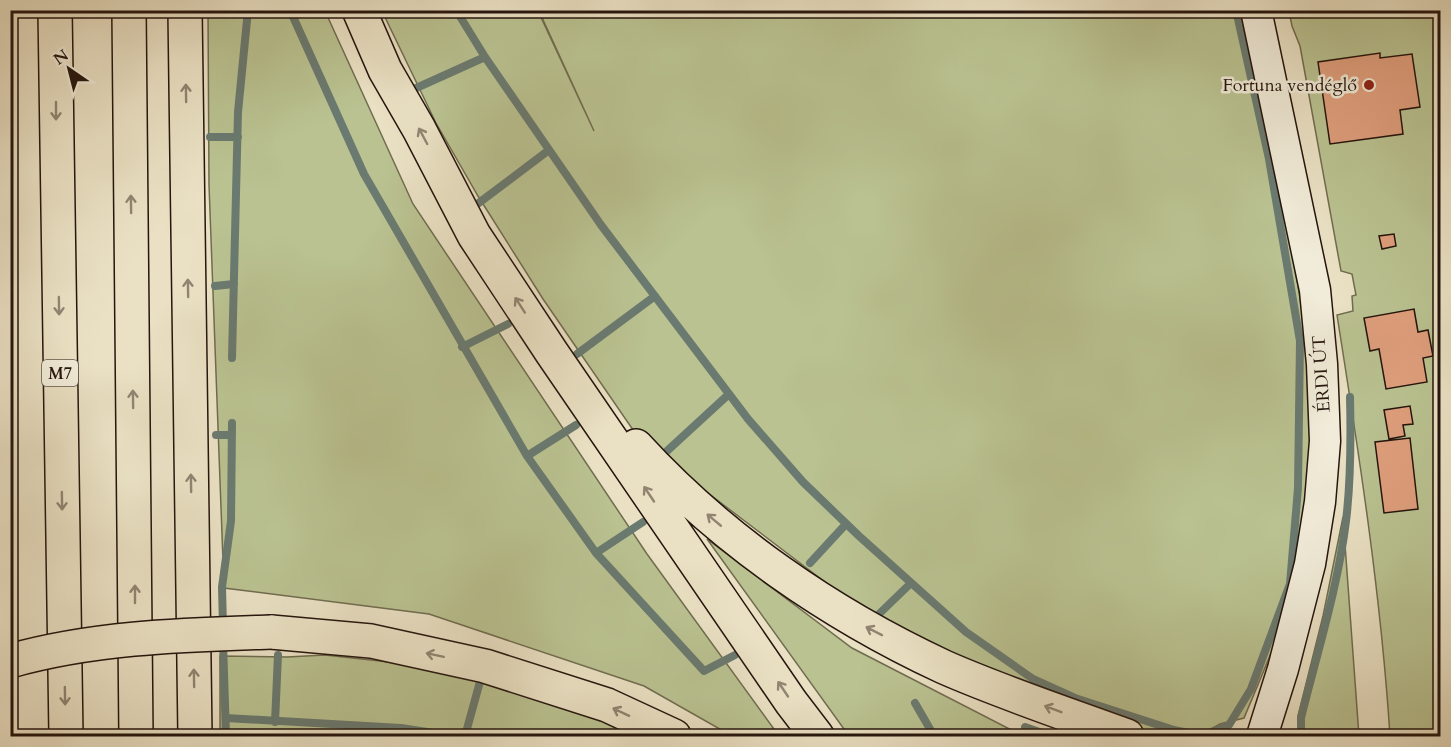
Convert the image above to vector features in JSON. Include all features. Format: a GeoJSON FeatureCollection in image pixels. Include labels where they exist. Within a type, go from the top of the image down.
{"type":"FeatureCollection","features":[{"type":"Feature","properties":{"kind":"highway","name":"M7"},"geometry":{"type":"LineString","coordinates":[[55,10],[66,736]]}},
{"type":"Feature","properties":{"kind":"highway"},"geometry":{"type":"LineString","coordinates":[[129,10],[136,736]]}},
{"type":"Feature","properties":{"kind":"highway"},"geometry":{"type":"LineString","coordinates":[[185,10],[195,736]]}},
{"type":"Feature","properties":{"kind":"highway"},"geometry":{"type":"LineString","coordinates":[[359,10],[385,70],[419,129],[474,235],[791,702],[818,736]]}},
{"type":"Feature","properties":{"kind":"highway"},"geometry":{"type":"LineString","coordinates":[[552,353],[666,479],[753,552],[852,620],[945,667],[1127,736]]}},
{"type":"Feature","properties":{"kind":"highway"},"geometry":{"type":"LineString","coordinates":[[10,661],[42,652],[153,637],[272,632],[371,641],[485,666],[607,705],[674,736]]}},
{"type":"Feature","properties":{"kind":"main road","name":"ÉRDI ÚT"},"geometry":{"type":"LineString","coordinates":[[1256,10],[1315,290],[1322,364],[1325,441],[1320,502],[1310,564],[1283,669],[1262,736]]}},
{"type":"Feature","properties":{"kind":"green space"},"geometry":{"type":"Polygon","coordinates":[[[208,11],[325,11],[413,204],[647,554],[779,736],[732,736],[644,686],[429,614],[224,588],[209,185],[208,11]]]}},
{"type":"Feature","properties":{"kind":"green space"},"geometry":{"type":"Polygon","coordinates":[[[382,11],[538,11],[594,131],[539,11],[1246,11],[1278,162],[1308,348],[1312,435],[1299,565],[1277,639],[1244,718],[1220,724],[1198,736],[1162,736],[1114,727],[1034,699],[850,601],[642,443],[543,299],[478,196],[436,123],[382,11]]]}},
{"type":"Feature","properties":{"kind":"green space"},"geometry":{"type":"Polygon","coordinates":[[[1289,11],[1440,11],[1440,736],[1390,736],[1375,577],[1337,315],[1353,311],[1352,296],[1356,295],[1352,274],[1341,271],[1300,46],[1289,11]]]}},
{"type":"Feature","properties":{"kind":"green space"},"geometry":{"type":"Polygon","coordinates":[[[1343,517],[1359,736],[1301,736],[1298,716],[1323,616],[1343,517]]]}},
{"type":"Feature","properties":{"kind":"green space"},"geometry":{"type":"Polygon","coordinates":[[[707,539],[852,648],[1023,736],[849,736],[707,539]]]}},
{"type":"Feature","properties":{"kind":"green space"},"geometry":{"type":"Polygon","coordinates":[[[325,655],[426,666],[538,697],[599,720],[633,736],[220,736],[220,656],[325,655]]]}},
{"type":"Feature","properties":{"kind":"building","name":"Fortuna vendéglő"},"geometry":{"type":"Polygon","coordinates":[[[1380,53],[1380,58],[1412,54],[1420,107],[1400,110],[1403,134],[1330,144],[1318,62],[1380,53]]]}},
{"type":"Feature","properties":{"kind":"building"},"geometry":{"type":"Polygon","coordinates":[[[1394,234],[1396,246],[1382,249],[1379,236],[1394,234]]]}},
{"type":"Feature","properties":{"kind":"building"},"geometry":{"type":"Polygon","coordinates":[[[1414,309],[1418,332],[1428,330],[1433,356],[1423,358],[1427,382],[1386,389],[1379,349],[1370,351],[1364,318],[1414,309]]]}},
{"type":"Feature","properties":{"kind":"building"},"geometry":{"type":"Polygon","coordinates":[[[1410,406],[1413,424],[1403,425],[1405,436],[1389,439],[1384,410],[1410,406]]]}},
{"type":"Feature","properties":{"kind":"building"},"geometry":{"type":"Polygon","coordinates":[[[1410,438],[1418,509],[1384,513],[1375,442],[1410,438]]]}},
{"type":"Feature","properties":{"kind":"waterway"},"geometry":{"type":"LineString","coordinates":[[232,358],[238,112],[248,10]]}},
{"type":"Feature","properties":{"kind":"waterway"},"geometry":{"type":"LineString","coordinates":[[290,10],[364,174],[527,456],[596,553],[704,671],[735,655]]}},
{"type":"Feature","properties":{"kind":"waterway"},"geometry":{"type":"LineString","coordinates":[[456,10],[485,57],[601,225],[748,419],[803,482],[859,536],[966,632],[1033,679],[1075,698],[1174,730],[1202,736],[1229,725],[1251,689],[1290,584],[1298,488],[1300,341],[1269,159],[1236,10]]}},
{"type":"Feature","properties":{"kind":"waterway"},"geometry":{"type":"LineString","coordinates":[[414,89],[485,57]]}},
{"type":"Feature","properties":{"kind":"waterway"},"geometry":{"type":"LineString","coordinates":[[210,137],[238,137]]}},
{"type":"Feature","properties":{"kind":"waterway"},"geometry":{"type":"LineString","coordinates":[[476,205],[549,150]]}},
{"type":"Feature","properties":{"kind":"waterway"},"geometry":{"type":"LineString","coordinates":[[215,286],[234,284]]}},
{"type":"Feature","properties":{"kind":"waterway"},"geometry":{"type":"LineString","coordinates":[[577,354],[655,296]]}},
{"type":"Feature","properties":{"kind":"waterway"},"geometry":{"type":"LineString","coordinates":[[462,347],[508,324]]}},
{"type":"Feature","properties":{"kind":"waterway"},"geometry":{"type":"LineString","coordinates":[[667,451],[729,394]]}},
{"type":"Feature","properties":{"kind":"waterway"},"geometry":{"type":"LineString","coordinates":[[1301,736],[1301,718],[1332,595],[1348,506],[1350,397]]}},
{"type":"Feature","properties":{"kind":"waterway"},"geometry":{"type":"LineString","coordinates":[[223,627],[222,587],[231,521],[232,423]]}},
{"type":"Feature","properties":{"kind":"waterway"},"geometry":{"type":"LineString","coordinates":[[527,456],[576,425]]}},
{"type":"Feature","properties":{"kind":"waterway"},"geometry":{"type":"LineString","coordinates":[[216,435],[232,435]]}},
{"type":"Feature","properties":{"kind":"waterway"},"geometry":{"type":"LineString","coordinates":[[596,553],[643,522]]}},
{"type":"Feature","properties":{"kind":"waterway"},"geometry":{"type":"LineString","coordinates":[[810,563],[846,524]]}},
{"type":"Feature","properties":{"kind":"waterway"},"geometry":{"type":"LineString","coordinates":[[879,614],[911,583]]}},
{"type":"Feature","properties":{"kind":"waterway"},"geometry":{"type":"LineString","coordinates":[[223,642],[226,736]]}},
{"type":"Feature","properties":{"kind":"waterway"},"geometry":{"type":"LineString","coordinates":[[275,722],[278,655]]}},
{"type":"Feature","properties":{"kind":"waterway"},"geometry":{"type":"LineString","coordinates":[[465,736],[481,678]]}},
{"type":"Feature","properties":{"kind":"waterway"},"geometry":{"type":"LineString","coordinates":[[915,703],[934,736]]}},
{"type":"Feature","properties":{"kind":"waterway"},"geometry":{"type":"LineString","coordinates":[[226,718],[401,728],[453,736]]}},
{"type":"Feature","properties":{"kind":"waterway"},"geometry":{"type":"LineString","coordinates":[[1025,727],[1051,736]]}},
{"type":"Feature","properties":{"kind":"place","name":"Fortuna vendéglő"},"geometry":{"type":"Point","coordinates":[1369,85]}}]}
